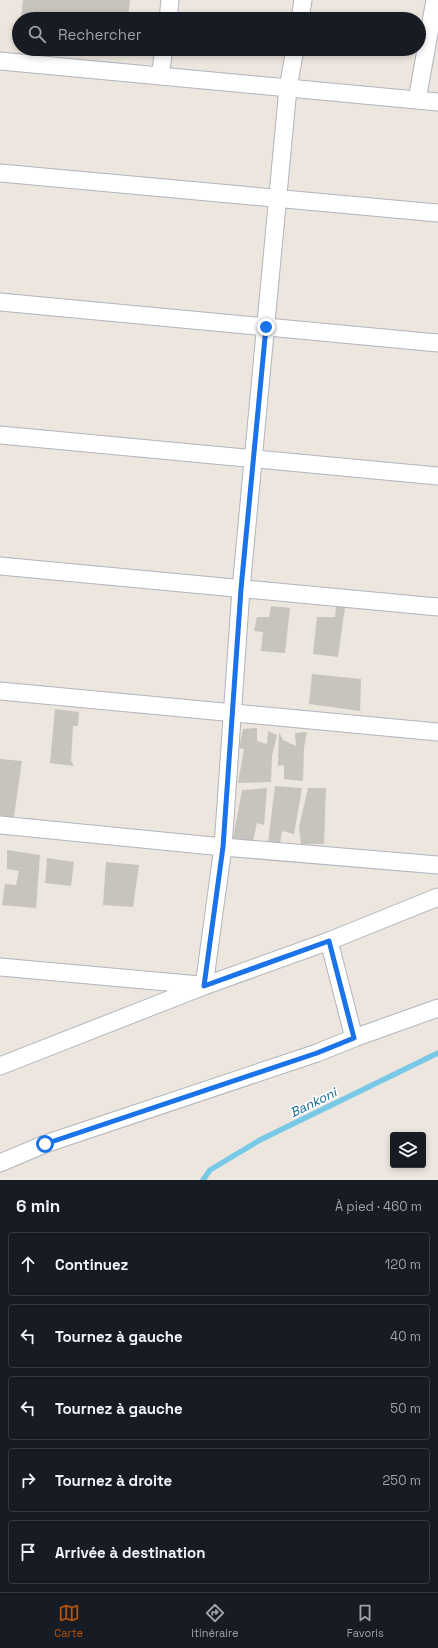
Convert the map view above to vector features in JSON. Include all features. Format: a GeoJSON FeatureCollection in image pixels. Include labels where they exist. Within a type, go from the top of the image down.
{"type":"FeatureCollection","features":[{"type":"Feature","properties":{"kind":"street"},"geometry":{"type":"LineString","coordinates":[[169,12],[170,0]]}},
{"type":"Feature","properties":{"kind":"street"},"geometry":{"type":"LineString","coordinates":[[301,12],[303,0]]}},
{"type":"Feature","properties":{"kind":"street"},"geometry":{"type":"LineString","coordinates":[[426,50],[435,0]]}},
{"type":"Feature","properties":{"kind":"street"},"geometry":{"type":"LineString","coordinates":[[160,76],[163,56]]}},
{"type":"Feature","properties":{"kind":"street"},"geometry":{"type":"LineString","coordinates":[[204,986],[223,847],[241,589],[288,88],[294,56]]}},
{"type":"Feature","properties":{"kind":"street"},"geometry":{"type":"LineString","coordinates":[[417,100],[425,56]]}},
{"type":"Feature","properties":{"kind":"street"},"geometry":{"type":"LineString","coordinates":[[0,61],[438,102]]}},
{"type":"Feature","properties":{"kind":"street"},"geometry":{"type":"LineString","coordinates":[[0,173],[438,213]]}},
{"type":"Feature","properties":{"kind":"street"},"geometry":{"type":"LineString","coordinates":[[0,302],[438,343]]}},
{"type":"Feature","properties":{"kind":"street"},"geometry":{"type":"LineString","coordinates":[[0,435],[438,476]]}},
{"type":"Feature","properties":{"kind":"street"},"geometry":{"type":"LineString","coordinates":[[0,566],[438,607]]}},
{"type":"Feature","properties":{"kind":"street"},"geometry":{"type":"LineString","coordinates":[[0,691],[438,732]]}},
{"type":"Feature","properties":{"kind":"street"},"geometry":{"type":"LineString","coordinates":[[0,825],[223,847],[438,865]]}},
{"type":"Feature","properties":{"kind":"street"},"geometry":{"type":"LineString","coordinates":[[0,1066],[204,986],[329,941],[438,897]]}},
{"type":"Feature","properties":{"kind":"street"},"geometry":{"type":"LineString","coordinates":[[329,941],[354,1038]]}},
{"type":"Feature","properties":{"kind":"street"},"geometry":{"type":"LineString","coordinates":[[0,967],[204,986]]}},
{"type":"Feature","properties":{"kind":"street"},"geometry":{"type":"LineString","coordinates":[[0,1163],[45,1144],[317,1053],[438,1008]]}},
{"type":"Feature","properties":{"kind":"building"},"geometry":{"type":"Polygon","coordinates":[[[23,0],[130,0],[129,12],[22,12],[23,0]]]}},
{"type":"Feature","properties":{"kind":"building"},"geometry":{"type":"Polygon","coordinates":[[[271,606],[290,608],[285,653],[261,651],[263,632],[254,631],[257,617],[269,617],[271,606]]]}},
{"type":"Feature","properties":{"kind":"building"},"geometry":{"type":"Polygon","coordinates":[[[336,607],[345,607],[338,657],[313,654],[317,617],[335,617],[336,607]]]}},
{"type":"Feature","properties":{"kind":"building"},"geometry":{"type":"Polygon","coordinates":[[[312,674],[361,679],[360,711],[309,704],[312,674]]]}},
{"type":"Feature","properties":{"kind":"building"},"geometry":{"type":"Polygon","coordinates":[[[55,709],[79,712],[78,726],[73,726],[71,761],[74,766],[50,763],[55,709]]]}},
{"type":"Feature","properties":{"kind":"building"},"geometry":{"type":"Polygon","coordinates":[[[257,728],[257,741],[267,744],[268,731],[277,735],[272,756],[271,782],[238,783],[244,749],[239,748],[243,729],[257,728]]]}},
{"type":"Feature","properties":{"kind":"building"},"geometry":{"type":"Polygon","coordinates":[[[279,732],[283,740],[296,746],[295,733],[307,732],[304,748],[303,781],[284,779],[284,765],[278,766],[279,732]]]}},
{"type":"Feature","properties":{"kind":"building"},"geometry":{"type":"Polygon","coordinates":[[[0,759],[22,761],[13,823],[0,822],[0,759]]]}},
{"type":"Feature","properties":{"kind":"building"},"geometry":{"type":"Polygon","coordinates":[[[275,786],[302,788],[294,834],[282,831],[280,844],[268,843],[275,786]]]}},
{"type":"Feature","properties":{"kind":"building"},"geometry":{"type":"Polygon","coordinates":[[[267,788],[264,825],[257,823],[253,841],[233,838],[242,790],[267,788]]]}},
{"type":"Feature","properties":{"kind":"building"},"geometry":{"type":"Polygon","coordinates":[[[308,788],[326,788],[324,844],[301,844],[299,827],[308,788]]]}},
{"type":"Feature","properties":{"kind":"building"},"geometry":{"type":"Polygon","coordinates":[[[7,850],[40,855],[36,908],[2,905],[5,884],[16,885],[19,871],[7,869],[7,850]]]}},
{"type":"Feature","properties":{"kind":"building"},"geometry":{"type":"Polygon","coordinates":[[[47,858],[74,862],[71,886],[45,883],[47,858]]]}},
{"type":"Feature","properties":{"kind":"building"},"geometry":{"type":"Polygon","coordinates":[[[106,862],[139,865],[133,907],[103,905],[106,862]]]}},
{"type":"Feature","properties":{"kind":"waterway","name":"Bankoni"},"geometry":{"type":"LineString","coordinates":[[203,1180],[210,1170],[260,1140],[438,1053]]}},
{"type":"Feature","properties":{"kind":"route"},"geometry":{"type":"LineString","coordinates":[[45,1144],[317,1053],[354,1038],[329,941],[204,986],[223,847],[241,589],[266,327]]}}]}
